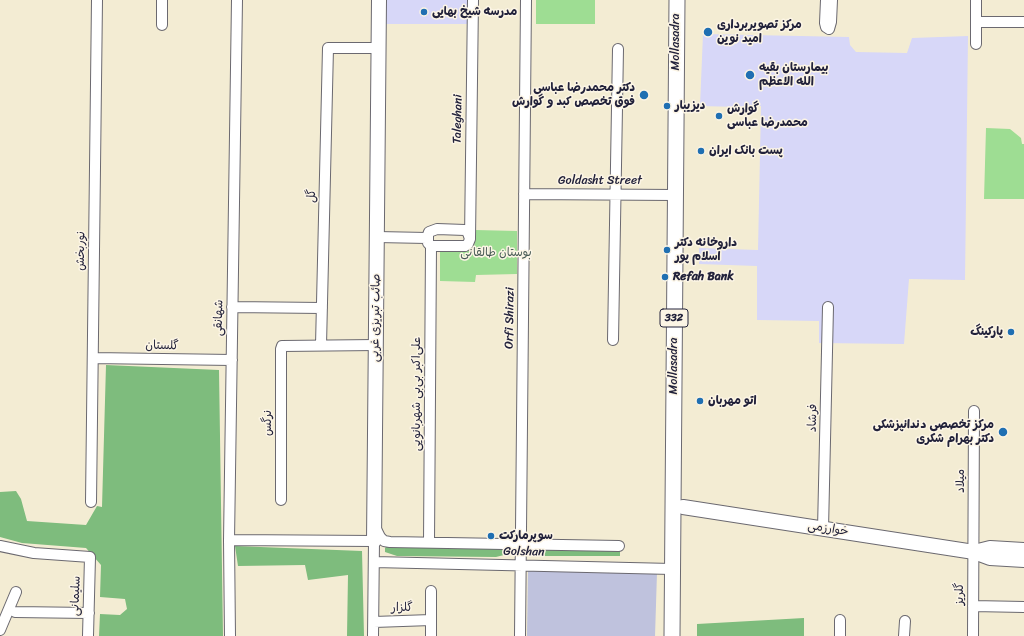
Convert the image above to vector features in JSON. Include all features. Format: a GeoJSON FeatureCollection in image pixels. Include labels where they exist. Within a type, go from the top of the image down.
{"type":"FeatureCollection","features":[{"type":"Feature","properties":{"kind":"main road","name":"Mollasadra"},"geometry":{"type":"LineString","coordinates":[[672,636],[677,0]]}},
{"type":"Feature","properties":{"kind":"main road","name":"Mollasadra"},"geometry":{"type":"LineString","coordinates":[[682,636],[687,0]]}},
{"type":"Feature","properties":{"kind":"street","name":"نوربخش"},"geometry":{"type":"LineString","coordinates":[[91,502],[98,0]]}},
{"type":"Feature","properties":{"kind":"street"},"geometry":{"type":"LineString","coordinates":[[162,0],[162,25]]}},
{"type":"Feature","properties":{"kind":"street","name":"شهانقی"},"geometry":{"type":"LineString","coordinates":[[230,636],[229,540],[237,0]]}},
{"type":"Feature","properties":{"kind":"street","name":"صائب تبریزی غربی"},"geometry":{"type":"LineString","coordinates":[[373,636],[379,0]]}},
{"type":"Feature","properties":{"kind":"street","name":"Taleghani"},"geometry":{"type":"LineString","coordinates":[[470,239],[473,0]]}},
{"type":"Feature","properties":{"kind":"street","name":"Orfi Shirazi"},"geometry":{"type":"LineString","coordinates":[[520,636],[526,0]]}},
{"type":"Feature","properties":{"kind":"street"},"geometry":{"type":"LineString","coordinates":[[826,0],[825,23],[829,29],[831,22],[832,0]]}},
{"type":"Feature","properties":{"kind":"street"},"geometry":{"type":"LineString","coordinates":[[976,0],[976,44]]}},
{"type":"Feature","properties":{"kind":"street"},"geometry":{"type":"LineString","coordinates":[[976,22],[1024,22]]}},
{"type":"Feature","properties":{"kind":"street","name":"گل"},"geometry":{"type":"LineString","coordinates":[[321,345],[328,48],[379,48]]}},
{"type":"Feature","properties":{"kind":"street"},"geometry":{"type":"LineString","coordinates":[[613,340],[618,50]]}},
{"type":"Feature","properties":{"kind":"street","name":"Goldasht Street"},"geometry":{"type":"LineString","coordinates":[[524,194],[675,195]]}},
{"type":"Feature","properties":{"kind":"street"},"geometry":{"type":"LineString","coordinates":[[377,237],[465,246],[468,244],[470,239],[465,230],[432,230],[429,232],[429,242]]}},
{"type":"Feature","properties":{"kind":"street","name":"علی‌اکبر بی‌بی شهربانویی"},"geometry":{"type":"LineString","coordinates":[[429,242],[429,542]]}},
{"type":"Feature","properties":{"kind":"street"},"geometry":{"type":"LineString","coordinates":[[232,307],[322,308]]}},
{"type":"Feature","properties":{"kind":"street","name":"فرشاد"},"geometry":{"type":"LineString","coordinates":[[823,529],[828,307]]}},
{"type":"Feature","properties":{"kind":"street"},"geometry":{"type":"LineString","coordinates":[[321,345],[376,345]]}},
{"type":"Feature","properties":{"kind":"street","name":"نرگس"},"geometry":{"type":"LineString","coordinates":[[281,500],[281,349],[282,346],[321,345]]}},
{"type":"Feature","properties":{"kind":"street","name":"گلستان"},"geometry":{"type":"LineString","coordinates":[[93,358],[232,360]]}},
{"type":"Feature","properties":{"kind":"street","name":"میلاد"},"geometry":{"type":"LineString","coordinates":[[974,411],[974,552]]}},
{"type":"Feature","properties":{"kind":"street","name":"خوارزمی"},"geometry":{"type":"LineString","coordinates":[[683,507],[974,552],[990,558],[1024,560]]}},
{"type":"Feature","properties":{"kind":"street","name":"Golshan"},"geometry":{"type":"LineString","coordinates":[[374,527],[384,541],[390,542],[619,546]]}},
{"type":"Feature","properties":{"kind":"street"},"geometry":{"type":"LineString","coordinates":[[229,540],[374,541]]}},
{"type":"Feature","properties":{"kind":"street","name":"سلیمانی"},"geometry":{"type":"LineString","coordinates":[[0,546],[34,553],[90,557],[88,636]]}},
{"type":"Feature","properties":{"kind":"street","name":"خوارزمی"},"geometry":{"type":"LineString","coordinates":[[974,552],[990,548],[1024,550]]}},
{"type":"Feature","properties":{"kind":"street","name":"گلریز"},"geometry":{"type":"LineString","coordinates":[[973,636],[974,552]]}},
{"type":"Feature","properties":{"kind":"street","name":"Golshan"},"geometry":{"type":"LineString","coordinates":[[374,562],[672,569]]}},
{"type":"Feature","properties":{"kind":"street","name":"گلزار"},"geometry":{"type":"LineString","coordinates":[[431,591],[431,636]]}},
{"type":"Feature","properties":{"kind":"street"},"geometry":{"type":"LineString","coordinates":[[0,630],[16,592]]}},
{"type":"Feature","properties":{"kind":"street"},"geometry":{"type":"LineString","coordinates":[[973,606],[1024,607]]}},
{"type":"Feature","properties":{"kind":"street"},"geometry":{"type":"LineString","coordinates":[[15,612],[89,613]]}},
{"type":"Feature","properties":{"kind":"street","name":"گلزار"},"geometry":{"type":"LineString","coordinates":[[374,622],[431,620]]}},
{"type":"Feature","properties":{"kind":"street"},"geometry":{"type":"LineString","coordinates":[[840,620],[840,636]]}},
{"type":"Feature","properties":{"kind":"street"},"geometry":{"type":"LineString","coordinates":[[904,636],[905,621]]}},
{"type":"Feature","properties":{"kind":"shaded area","name":"مدرسه شیخ بهایی"},"geometry":{"type":"Polygon","coordinates":[[[381,0],[468,0],[468,24],[381,24],[381,0]]]}},
{"type":"Feature","properties":{"kind":"shaded area"},"geometry":{"type":"Polygon","coordinates":[[[703,34],[849,37],[850,45],[856,52],[907,53],[912,38],[968,36],[965,280],[909,279],[904,344],[819,343],[819,321],[757,320],[757,266],[699,264],[699,248],[758,250],[761,106],[700,106],[703,34]]]}},
{"type":"Feature","properties":{"kind":"shaded area"},"geometry":{"type":"Polygon","coordinates":[[[528,568],[657,572],[655,636],[527,636],[528,568]]]}},
{"type":"Feature","properties":{"kind":"green space"},"geometry":{"type":"Polygon","coordinates":[[[536,0],[595,0],[595,24],[536,24],[536,0]]]}},
{"type":"Feature","properties":{"kind":"green space"},"geometry":{"type":"Polygon","coordinates":[[[986,128],[1010,129],[1021,138],[1022,144],[1024,144],[1024,199],[984,199],[986,128]]]}},
{"type":"Feature","properties":{"kind":"green space","name":"بوستان طالقانی"},"geometry":{"type":"Polygon","coordinates":[[[475,230],[517,231],[517,274],[476,275],[475,282],[440,281],[440,252],[442,250],[474,251],[475,230]]]}},
{"type":"Feature","properties":{"kind":"green space"},"geometry":{"type":"Polygon","coordinates":[[[106,365],[219,370],[223,636],[99,636],[100,614],[120,615],[127,609],[125,599],[100,597],[101,565],[86,548],[22,543],[0,537],[0,492],[16,491],[21,499],[27,521],[86,525],[97,506],[102,507],[106,365]]]}},
{"type":"Feature","properties":{"kind":"green space"},"geometry":{"type":"Polygon","coordinates":[[[235,546],[362,551],[364,636],[347,636],[348,575],[308,580],[305,565],[238,566],[235,546]]]}},
{"type":"Feature","properties":{"kind":"green space"},"geometry":{"type":"Polygon","coordinates":[[[387,546],[511,549],[504,555],[496,557],[397,556],[385,552],[385,548],[387,546]]]}},
{"type":"Feature","properties":{"kind":"green space"},"geometry":{"type":"Polygon","coordinates":[[[537,549],[618,549],[620,551],[620,556],[537,556],[535,554],[537,549]]]}},
{"type":"Feature","properties":{"kind":"green space"},"geometry":{"type":"Polygon","coordinates":[[[804,618],[804,636],[697,636],[697,624],[804,618]]]}},
{"type":"Feature","properties":{"kind":"place","name":"مدرسه شیخ بهایی"},"geometry":{"type":"Point","coordinates":[424,12]}},
{"type":"Feature","properties":{"kind":"place","name":"مرکز تصویربرداری امید نوین"},"geometry":{"type":"Point","coordinates":[708,32]}},
{"type":"Feature","properties":{"kind":"place","name":"بیمارستان بقیه الله الاعظم"},"geometry":{"type":"Point","coordinates":[750,75]}},
{"type":"Feature","properties":{"kind":"place","name":"دکتر محمدرضا عباسی فوق تخصص کبد و گوارش"},"geometry":{"type":"Point","coordinates":[644,95]}},
{"type":"Feature","properties":{"kind":"place","name":"دیزیبار"},"geometry":{"type":"Point","coordinates":[667,106]}},
{"type":"Feature","properties":{"kind":"place","name":"گوارش محمدرضا عباسی"},"geometry":{"type":"Point","coordinates":[719,116]}},
{"type":"Feature","properties":{"kind":"place","name":"پست بانک ایران"},"geometry":{"type":"Point","coordinates":[701,151]}},
{"type":"Feature","properties":{"kind":"place","name":"داروخانه دکتر اسلام پور"},"geometry":{"type":"Point","coordinates":[667,250]}},
{"type":"Feature","properties":{"kind":"place","name":"Refah Bank"},"geometry":{"type":"Point","coordinates":[665,277]}},
{"type":"Feature","properties":{"kind":"place","name":"پارکینگ"},"geometry":{"type":"Point","coordinates":[1011,332]}},
{"type":"Feature","properties":{"kind":"place","name":"اتو مهربان"},"geometry":{"type":"Point","coordinates":[700,401]}},
{"type":"Feature","properties":{"kind":"place","name":"مرکز تخصصی دندانپزشکی دکتر بهرام شکری"},"geometry":{"type":"Point","coordinates":[1003,432]}},
{"type":"Feature","properties":{"kind":"place","name":"سوپرمارکت"},"geometry":{"type":"Point","coordinates":[491,536]}}]}
